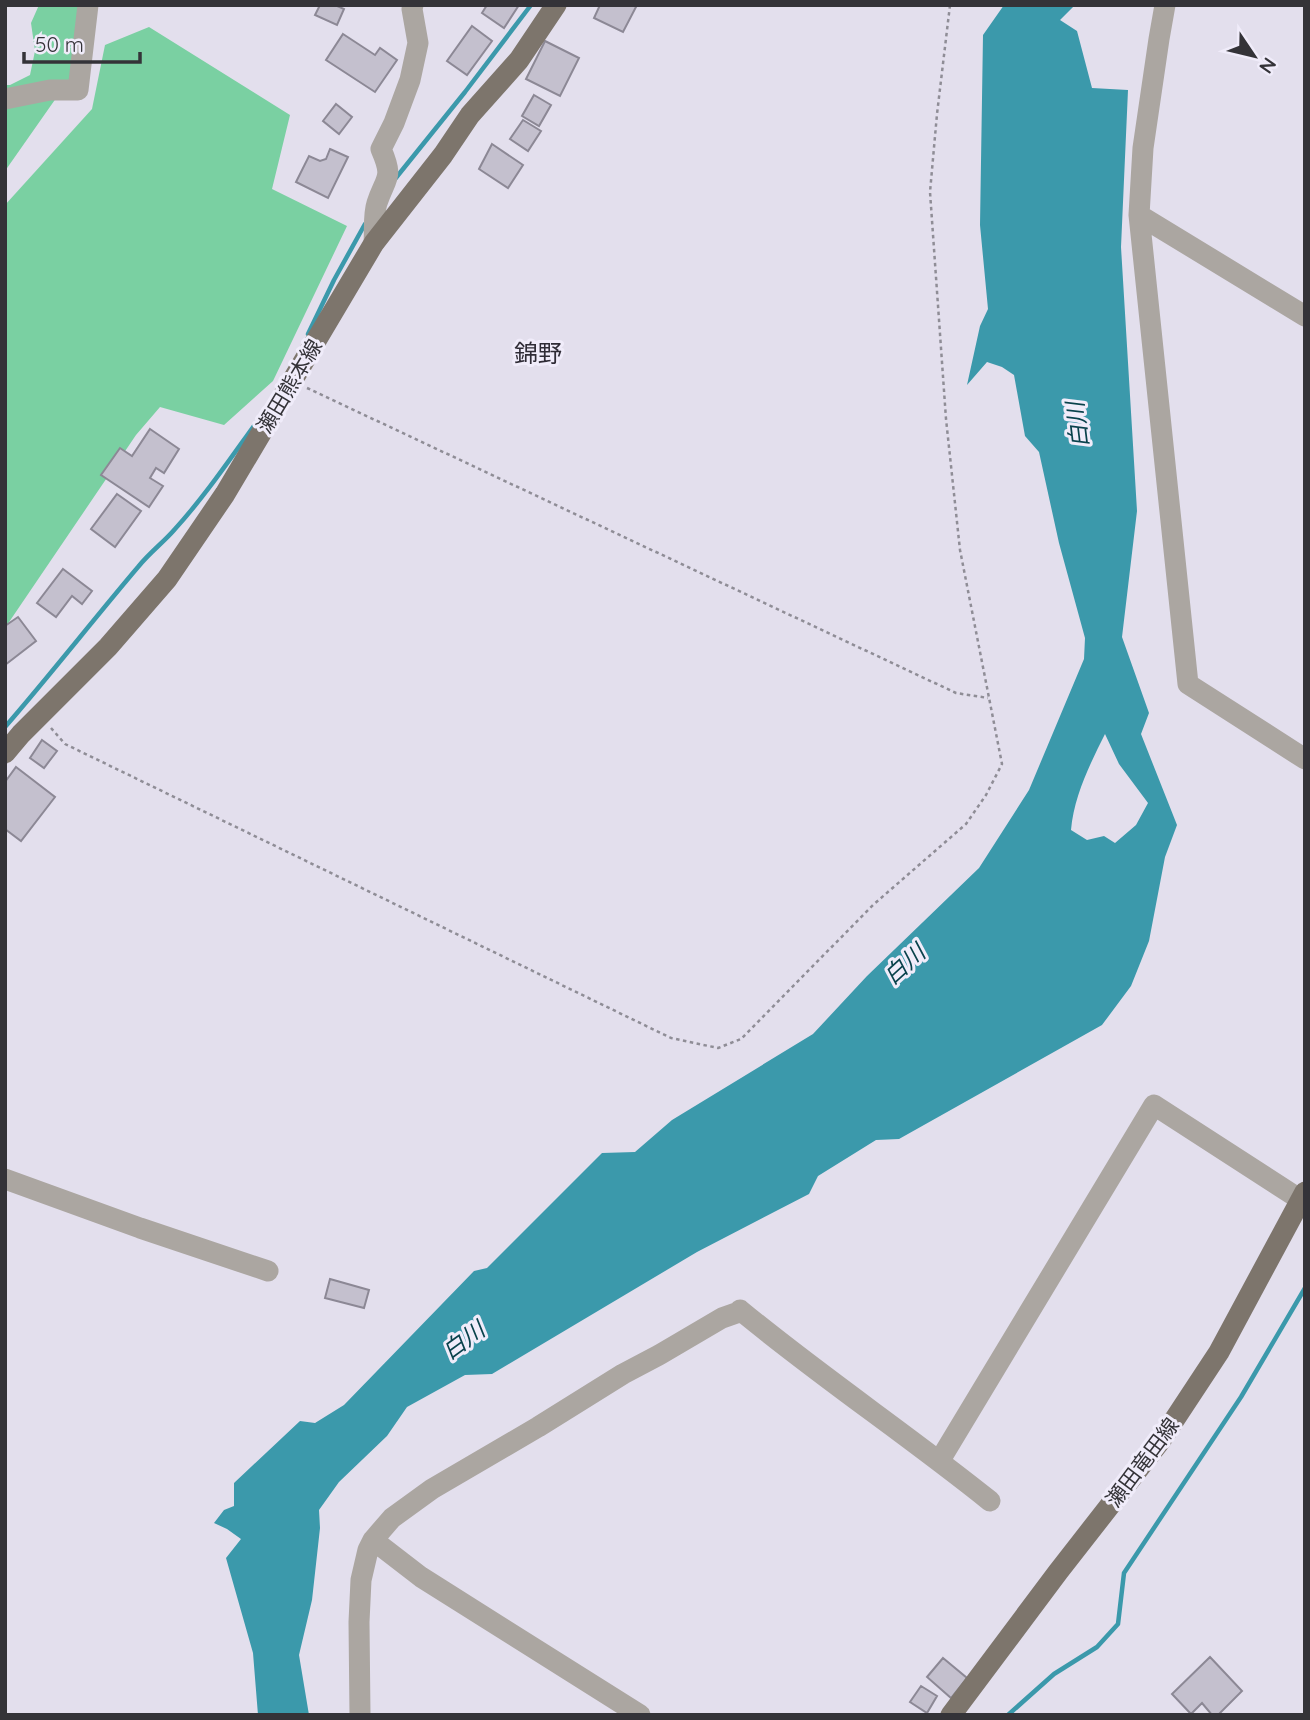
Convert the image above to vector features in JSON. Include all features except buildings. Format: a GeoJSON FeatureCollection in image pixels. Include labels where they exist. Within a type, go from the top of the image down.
{"type":"FeatureCollection","features":[{"type":"Feature","properties":{"kind":"main road","name":"瀬田熊本線"},"geometry":{"type":"LineString","coordinates":[[5,753],[108,647],[167,579],[225,494],[374,243],[443,155],[470,115],[519,60],[556,5]]}},
{"type":"Feature","properties":{"kind":"main road","name":"瀬田竜田線"},"geometry":{"type":"LineString","coordinates":[[951,1715],[1161,1440],[1219,1352],[1303,1196]]}},
{"type":"Feature","properties":{"kind":"street"},"geometry":{"type":"LineString","coordinates":[[5,99],[50,90],[78,90],[88,5]]}},
{"type":"Feature","properties":{"kind":"street"},"geometry":{"type":"LineString","coordinates":[[374,243],[376,205],[388,180],[388,166],[382,149],[410,80],[418,43],[413,5]]}},
{"type":"Feature","properties":{"kind":"street"},"geometry":{"type":"LineString","coordinates":[[1165,5],[1143,148],[1139,215],[1188,684],[1305,759]]}},
{"type":"Feature","properties":{"kind":"street"},"geometry":{"type":"LineString","coordinates":[[1139,215],[1305,316]]}},
{"type":"Feature","properties":{"kind":"street"},"geometry":{"type":"LineString","coordinates":[[940,1460],[1154,1105],[1303,1196]]}},
{"type":"Feature","properties":{"kind":"street"},"geometry":{"type":"LineString","coordinates":[[5,1179],[268,1271]]}},
{"type":"Feature","properties":{"kind":"street"},"geometry":{"type":"LineString","coordinates":[[360,1715],[361,1580],[373,1540],[392,1518],[432,1489],[623,1374],[740,1310],[780,1343],[940,1460],[990,1501]]}},
{"type":"Feature","properties":{"kind":"street"},"geometry":{"type":"LineString","coordinates":[[373,1540],[421,1577],[640,1715]]}},
{"type":"Feature","properties":{"kind":"path"},"geometry":{"type":"LineString","coordinates":[[39,715],[65,744],[671,1038],[718,1048],[741,1039],[873,905],[966,824],[986,795],[1002,764],[960,550],[946,419],[930,192],[950,5]]}},
{"type":"Feature","properties":{"kind":"path"},"geometry":{"type":"LineString","coordinates":[[300,385],[956,693],[988,698]]}},
{"type":"Feature","properties":{"kind":"green space"},"geometry":{"type":"Polygon","coordinates":[[[39,5],[84,5],[87,54],[5,171],[5,85],[30,75],[35,51],[31,23],[39,5]]]}},
{"type":"Feature","properties":{"kind":"green space"},"geometry":{"type":"Polygon","coordinates":[[[149,27],[290,115],[272,189],[347,226],[273,381],[224,425],[160,407],[136,435],[5,628],[5,205],[92,109],[105,45],[149,27]]]}},
{"type":"Feature","properties":{"kind":"water","name":"白川"},"geometry":{"type":"Polygon","coordinates":[[[1004,5],[1075,5],[1060,20],[1077,31],[1092,88],[1128,90],[1121,247],[1137,511],[1122,637],[1149,713],[1141,734],[1177,825],[1165,857],[1149,941],[1131,986],[1102,1025],[899,1139],[876,1140],[818,1176],[809,1194],[697,1252],[492,1374],[465,1375],[407,1407],[387,1436],[339,1482],[319,1510],[320,1528],[312,1600],[299,1655],[309,1715],[258,1715],[253,1653],[226,1558],[241,1539],[214,1523],[224,1510],[234,1506],[234,1483],[300,1421],[315,1423],[344,1405],[474,1271],[487,1268],[602,1153],[635,1152],[672,1120],[813,1034],[867,976],[979,868],[1029,790],[1084,659],[1085,638],[1059,543],[1039,452],[1025,436],[1014,375],[987,362],[967,385],[980,326],[988,309],[980,225],[983,35],[1004,5]],[[1105,734],[1075,805],[1071,830],[1087,840],[1104,836],[1115,843],[1136,825],[1148,803],[1119,764],[1105,734]]]}},
{"type":"Feature","properties":{"kind":"waterway"},"geometry":{"type":"LineString","coordinates":[[395,179],[531,5]]}},
{"type":"Feature","properties":{"kind":"waterway"},"geometry":{"type":"LineString","coordinates":[[308,334],[365,224]]}},
{"type":"Feature","properties":{"kind":"waterway"},"geometry":{"type":"LineString","coordinates":[[5,727],[143,562],[197,504],[256,423]]}},
{"type":"Feature","properties":{"kind":"waterway"},"geometry":{"type":"LineString","coordinates":[[1008,1715],[1054,1674],[1097,1647],[1118,1624],[1124,1573],[1241,1397],[1305,1288]]}},
{"type":"Feature","properties":{"kind":"district","name":"錦野"},"geometry":{"type":"Point","coordinates":[538,353]}}]}
